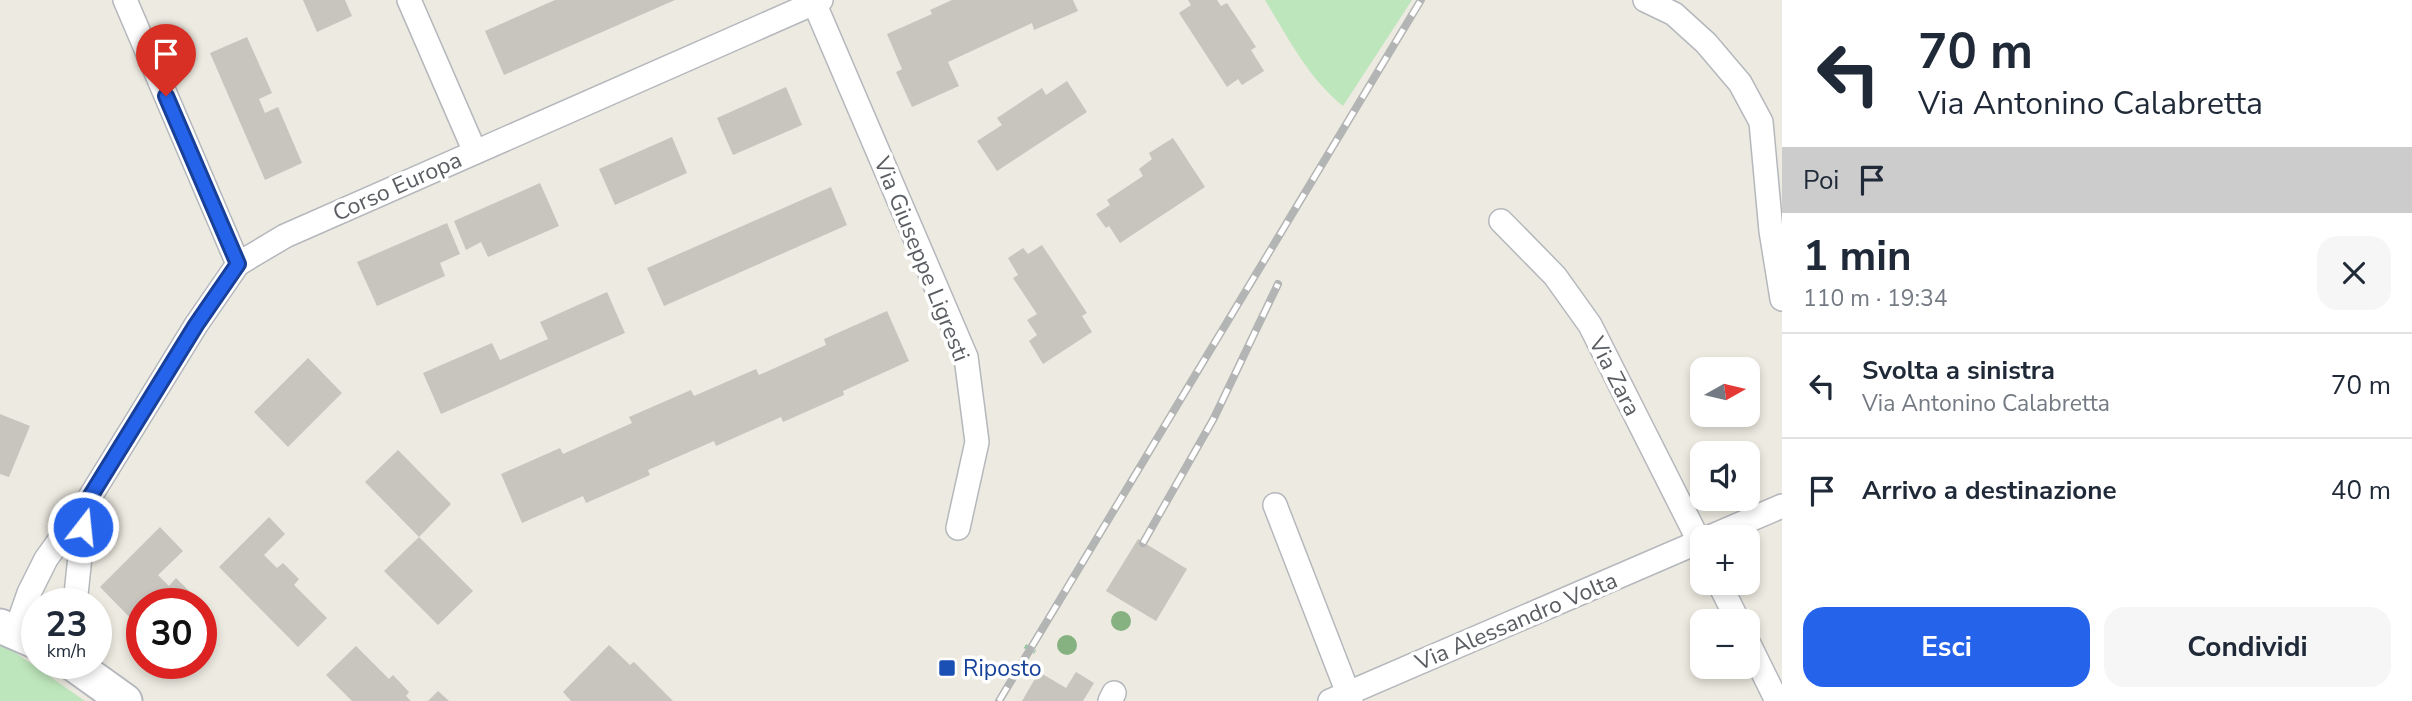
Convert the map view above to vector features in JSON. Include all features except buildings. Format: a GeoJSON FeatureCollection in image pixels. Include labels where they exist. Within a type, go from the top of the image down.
{"type":"FeatureCollection","features":[{"type":"Feature","properties":{"kind":"street"},"geometry":{"type":"LineString","coordinates":[[125,0],[238,264]]}},
{"type":"Feature","properties":{"kind":"street"},"geometry":{"type":"LineString","coordinates":[[409,0],[475,152]]}},
{"type":"Feature","properties":{"kind":"street"},"geometry":{"type":"LineString","coordinates":[[1645,0],[1674,14],[1706,43],[1741,83],[1760,122],[1771,231],[1782,299]]}},
{"type":"Feature","properties":{"kind":"street","name":"Corso Europa"},"geometry":{"type":"LineString","coordinates":[[17,634],[29,593],[46,559],[85,505],[196,325],[238,264],[285,236],[816,1]]}},
{"type":"Feature","properties":{"kind":"street","name":"Via Giuseppe Ligresti"},"geometry":{"type":"LineString","coordinates":[[816,1],[966,357],[977,442],[958,528]]}},
{"type":"Feature","properties":{"kind":"street","name":"Via Zara"},"geometry":{"type":"LineString","coordinates":[[1501,221],[1555,276],[1590,325],[1695,525]]}},
{"type":"Feature","properties":{"kind":"street"},"geometry":{"type":"LineString","coordinates":[[77,588],[85,505]]}},
{"type":"Feature","properties":{"kind":"street"},"geometry":{"type":"LineString","coordinates":[[1275,505],[1343,698]]}},
{"type":"Feature","properties":{"kind":"street","name":"Via Alessandro Volta"},"geometry":{"type":"LineString","coordinates":[[1741,525],[1782,506]]}},
{"type":"Feature","properties":{"kind":"street","name":"Via Alessandro Volta"},"geometry":{"type":"LineString","coordinates":[[1343,698],[1690,548]]}},
{"type":"Feature","properties":{"kind":"street"},"geometry":{"type":"LineString","coordinates":[[1760,666],[1777,701]]}},
{"type":"Feature","properties":{"kind":"street"},"geometry":{"type":"LineString","coordinates":[[97,679],[125,701]]}},
{"type":"Feature","properties":{"kind":"path"},"geometry":{"type":"LineString","coordinates":[[1025,646],[1035,652]]}},
{"type":"Feature","properties":{"kind":"green space"},"geometry":{"type":"Polygon","coordinates":[[[1265,0],[1412,0],[1343,106],[1309,70],[1265,0]]]}},
{"type":"Feature","properties":{"kind":"green space"},"geometry":{"type":"Polygon","coordinates":[[[0,645],[21,657],[21,679],[53,679],[85,701],[0,701],[0,645]]]}},
{"type":"Feature","properties":{"kind":"railway"},"geometry":{"type":"LineString","coordinates":[[999,701],[1421,0]]}},
{"type":"Feature","properties":{"kind":"railway"},"geometry":{"type":"LineString","coordinates":[[1143,543],[1214,418],[1278,284]]}},
{"type":"Feature","properties":{"kind":"place","name":"Riposto"},"geometry":{"type":"Point","coordinates":[947,668]}},
{"type":"Feature","properties":{"kind":"route"},"geometry":{"type":"LineString","coordinates":[[83,527],[85,505],[196,325],[238,264],[166,96]]}}]}
